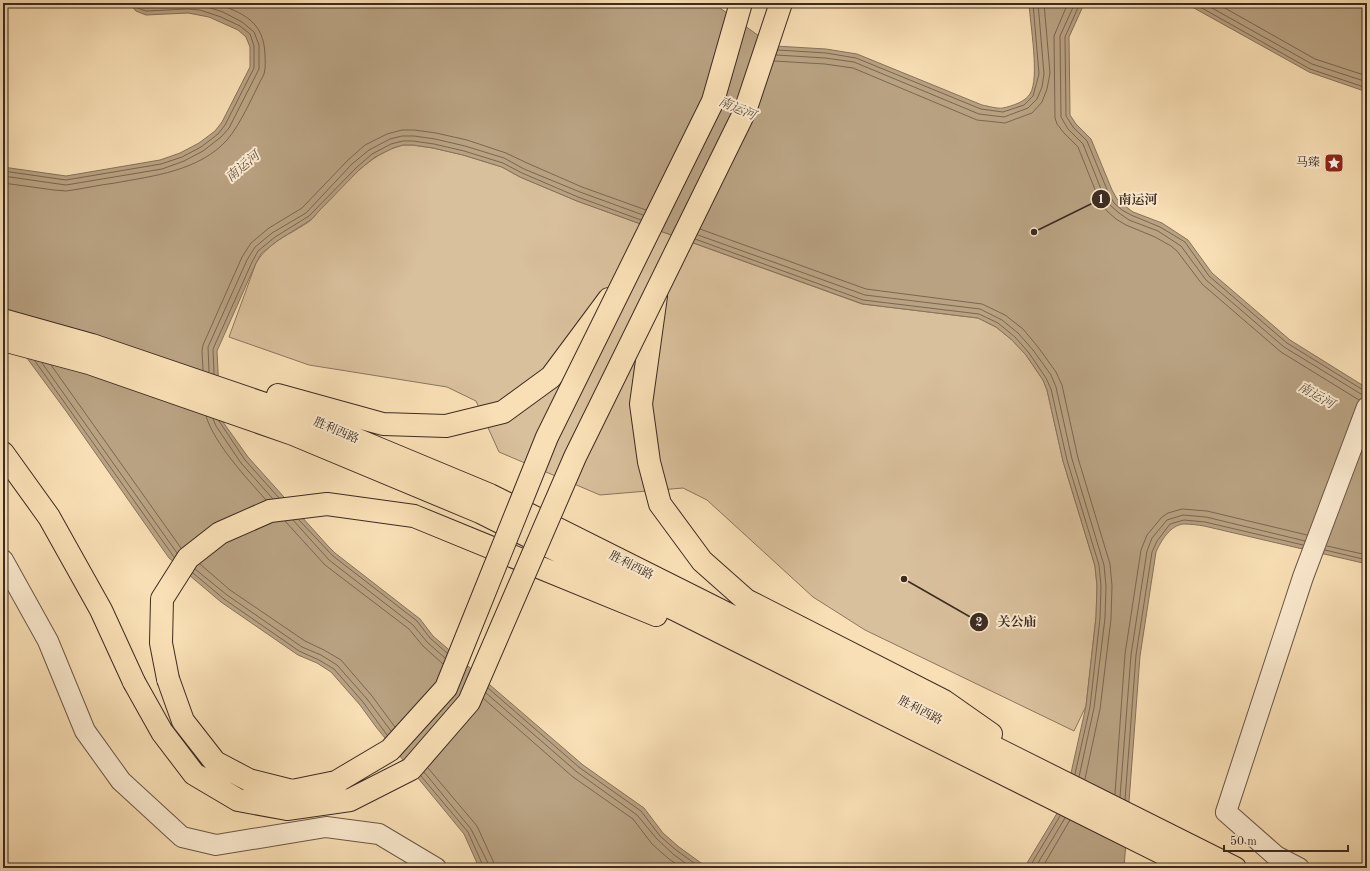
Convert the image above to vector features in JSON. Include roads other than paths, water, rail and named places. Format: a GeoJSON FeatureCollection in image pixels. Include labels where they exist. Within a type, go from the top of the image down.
{"type":"FeatureCollection","features":[{"type":"Feature","properties":{"kind":"main road"},"geometry":{"type":"LineString","coordinates":[[741,3],[713,101],[547,437],[446,688],[390,750],[336,782],[292,791],[249,780],[215,762],[183,721],[168,679],[161,642],[162,599],[188,558],[220,533],[270,511],[327,504],[414,516],[816,680]]}},
{"type":"Feature","properties":{"kind":"main road"},"geometry":{"type":"LineString","coordinates":[[3,453],[49,517],[101,610],[134,682],[162,732],[194,774],[238,800],[287,809],[350,800],[411,769],[469,702],[574,457],[745,111],[781,3]]}},
{"type":"Feature","properties":{"kind":"main road"},"geometry":{"type":"LineString","coordinates":[[92,345],[383,424],[446,426],[503,412],[551,378],[628,273]]}},
{"type":"Feature","properties":{"kind":"main road"},"geometry":{"type":"LineString","coordinates":[[656,291],[640,404],[649,462],[660,504],[702,561],[746,600],[944,701],[1060,788]]}},
{"type":"Feature","properties":{"kind":"main road","name":"胜利西路"},"geometry":{"type":"LineString","coordinates":[[3,320],[92,345],[300,416],[490,495],[1060,788],[1132,827],[1192,868]]}},
{"type":"Feature","properties":{"kind":"main road","name":"胜利西路"},"geometry":{"type":"LineString","coordinates":[[3,340],[89,363],[293,434],[480,512],[816,680],[1060,788]]}},
{"type":"Feature","properties":{"kind":"main road","name":"胜利西路"},"geometry":{"type":"LineString","coordinates":[[1132,827],[1234,868]]}},
{"type":"Feature","properties":{"kind":"street"},"geometry":{"type":"LineString","coordinates":[[1299,868],[1276,856],[1226,812],[1303,577],[1367,407]]}},
{"type":"Feature","properties":{"kind":"street"},"geometry":{"type":"LineString","coordinates":[[3,560],[48,641],[85,732],[120,781],[182,837],[216,845],[326,827],[379,834],[436,868]]}},
{"type":"Feature","properties":{"kind":"water"},"geometry":{"type":"Polygon","coordinates":[[[129,3],[713,3],[775,46],[826,49],[857,54],[982,105],[1001,108],[1014,105],[1028,97],[1033,86],[1034,50],[1029,3],[1090,3],[1084,4],[1069,37],[1070,115],[1076,124],[1091,139],[1117,199],[1133,212],[1162,223],[1188,240],[1212,273],[1290,340],[1367,388],[1367,564],[1204,526],[1184,524],[1170,530],[1156,552],[1140,656],[1124,868],[1024,868],[1065,800],[1086,706],[1096,617],[1097,586],[1095,566],[1063,461],[1047,390],[1043,380],[1026,355],[1012,340],[996,327],[978,318],[863,304],[577,201],[520,177],[502,167],[463,155],[433,148],[403,145],[393,148],[375,157],[359,170],[312,219],[277,241],[261,254],[217,351],[220,411],[223,422],[248,457],[335,553],[420,619],[433,636],[583,765],[644,808],[663,833],[679,847],[708,868],[481,868],[477,863],[464,834],[376,727],[360,705],[331,672],[317,663],[298,655],[221,602],[169,558],[66,411],[7,331],[3,328],[3,167],[66,176],[160,160],[180,153],[199,143],[215,131],[222,122],[250,67],[250,47],[246,37],[238,30],[209,17],[188,13],[146,15],[136,11],[129,3]]]}},
{"type":"Feature","properties":{"kind":"water"},"geometry":{"type":"Polygon","coordinates":[[[1185,3],[1367,3],[1367,92],[1309,72],[1185,3]]]}},
{"type":"Feature","properties":{"kind":"place","name":"马臻"},"geometry":{"type":"Point","coordinates":[1334,163]}},
{"type":"Feature","properties":{"kind":"place","name":"南运河"},"geometry":{"type":"Point","coordinates":[1034,232]}},
{"type":"Feature","properties":{"kind":"place","name":"关公庙"},"geometry":{"type":"Point","coordinates":[904,579]}}]}
